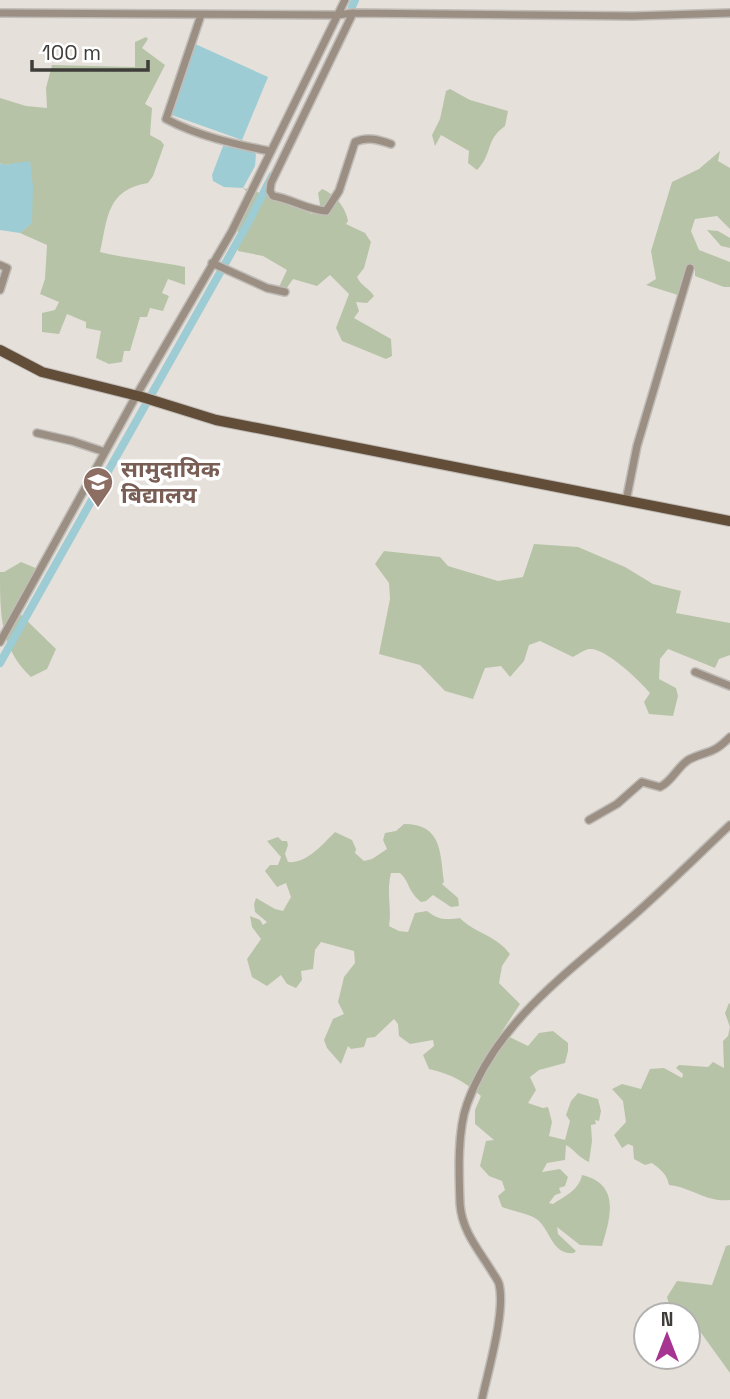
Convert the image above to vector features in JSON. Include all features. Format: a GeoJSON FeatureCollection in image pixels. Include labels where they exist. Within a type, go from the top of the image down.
{"type":"FeatureCollection","features":[{"type":"Feature","properties":{"kind":"main road"},"geometry":{"type":"LineString","coordinates":[[0,350],[42,372],[216,420],[730,521]]}},
{"type":"Feature","properties":{"kind":"street"},"geometry":{"type":"LineString","coordinates":[[0,642],[232,231],[345,0]]}},
{"type":"Feature","properties":{"kind":"street"},"geometry":{"type":"LineString","coordinates":[[0,13],[620,16],[730,13]]}},
{"type":"Feature","properties":{"kind":"street"},"geometry":{"type":"LineString","coordinates":[[354,13],[271,183],[270,191],[273,196],[288,198],[315,211],[327,211],[339,191],[355,142],[362,138],[391,144]]}},
{"type":"Feature","properties":{"kind":"street"},"geometry":{"type":"LineString","coordinates":[[201,15],[166,119],[185,129],[269,151]]}},
{"type":"Feature","properties":{"kind":"street"},"geometry":{"type":"LineString","coordinates":[[212,263],[267,288],[285,292]]}},
{"type":"Feature","properties":{"kind":"street"},"geometry":{"type":"LineString","coordinates":[[0,265],[8,268],[0,290]]}},
{"type":"Feature","properties":{"kind":"street"},"geometry":{"type":"LineString","coordinates":[[626,501],[637,446],[690,268]]}},
{"type":"Feature","properties":{"kind":"street"},"geometry":{"type":"LineString","coordinates":[[37,433],[105,452]]}},
{"type":"Feature","properties":{"kind":"street"},"geometry":{"type":"LineString","coordinates":[[695,672],[730,686]]}},
{"type":"Feature","properties":{"kind":"street"},"geometry":{"type":"LineString","coordinates":[[589,820],[617,804],[642,782],[660,787],[667,784],[688,760],[716,751],[730,737]]}},
{"type":"Feature","properties":{"kind":"street"},"geometry":{"type":"LineString","coordinates":[[482,1399],[500,1300],[499,1283],[468,1236],[460,1208],[460,1165],[467,1105],[491,1057],[528,1008],[573,965],[634,915],[730,825]]}},
{"type":"Feature","properties":{"kind":"green space"},"geometry":{"type":"Polygon","coordinates":[[[146,37],[148,39],[142,48],[165,65],[145,104],[152,108],[150,135],[164,145],[148,183],[124,192],[111,207],[100,252],[185,267],[185,285],[168,279],[162,293],[169,296],[163,311],[150,308],[147,317],[140,317],[130,351],[124,351],[122,362],[109,364],[96,358],[101,331],[86,328],[86,322],[67,314],[59,334],[42,332],[42,313],[55,310],[59,302],[40,294],[45,279],[47,245],[20,233],[32,222],[30,162],[4,165],[0,163],[0,98],[26,106],[47,108],[46,88],[52,65],[135,67],[135,42],[146,37]]]}},
{"type":"Feature","properties":{"kind":"green space"},"geometry":{"type":"Polygon","coordinates":[[[450,89],[470,100],[508,111],[505,126],[494,137],[477,170],[468,163],[469,151],[441,135],[435,146],[432,135],[440,119],[446,91],[450,89]]]}},
{"type":"Feature","properties":{"kind":"green space"},"geometry":{"type":"Polygon","coordinates":[[[720,151],[718,161],[730,168],[730,229],[717,216],[695,219],[691,231],[699,250],[730,262],[730,287],[695,276],[695,268],[689,266],[678,295],[646,285],[656,279],[651,251],[672,182],[699,169],[720,151]]]}},
{"type":"Feature","properties":{"kind":"green space"},"geometry":{"type":"Polygon","coordinates":[[[243,188],[288,201],[312,214],[320,205],[318,193],[322,189],[339,202],[347,216],[346,224],[365,233],[371,242],[364,268],[357,277],[374,296],[367,303],[356,302],[359,311],[354,318],[391,339],[392,356],[386,359],[342,341],[336,328],[349,294],[330,275],[317,286],[293,279],[286,289],[279,287],[287,270],[263,256],[238,251],[238,228],[248,193],[243,188]]]}},
{"type":"Feature","properties":{"kind":"green space"},"geometry":{"type":"Polygon","coordinates":[[[707,230],[718,231],[730,238],[730,248],[721,246],[707,230]]]}},
{"type":"Feature","properties":{"kind":"green space"},"geometry":{"type":"Polygon","coordinates":[[[534,544],[578,547],[625,567],[653,584],[681,591],[676,613],[730,623],[730,655],[719,659],[715,668],[668,649],[660,659],[659,679],[676,688],[678,696],[673,716],[649,714],[644,702],[650,693],[622,666],[596,650],[589,649],[573,657],[540,641],[529,645],[524,661],[510,677],[501,666],[485,668],[473,699],[445,691],[420,665],[379,654],[390,599],[389,583],[375,564],[384,551],[440,557],[448,566],[498,581],[523,577],[534,544]]]}},
{"type":"Feature","properties":{"kind":"green space"},"geometry":{"type":"Polygon","coordinates":[[[21,562],[38,569],[32,583],[15,605],[19,613],[56,649],[47,669],[31,677],[13,654],[8,642],[0,602],[0,572],[21,562]]]}},
{"type":"Feature","properties":{"kind":"green space"},"geometry":{"type":"Polygon","coordinates":[[[404,824],[416,825],[432,834],[440,850],[444,882],[442,884],[458,898],[459,906],[451,907],[433,895],[421,902],[400,873],[391,873],[389,926],[408,932],[415,913],[427,911],[442,919],[460,918],[498,942],[510,954],[502,966],[499,983],[520,1004],[501,1033],[528,1046],[539,1033],[553,1031],[568,1043],[565,1063],[539,1070],[530,1077],[536,1090],[528,1103],[548,1107],[552,1122],[549,1136],[565,1140],[570,1121],[566,1115],[571,1101],[578,1093],[598,1099],[601,1111],[599,1121],[595,1120],[596,1124],[591,1125],[589,1162],[566,1145],[565,1160],[547,1163],[542,1172],[560,1169],[568,1177],[565,1186],[559,1188],[561,1193],[555,1195],[549,1203],[553,1204],[575,1189],[582,1175],[594,1179],[602,1186],[610,1203],[610,1213],[602,1246],[580,1245],[557,1227],[558,1234],[576,1251],[561,1251],[539,1221],[502,1207],[498,1196],[505,1190],[502,1181],[489,1176],[480,1166],[486,1141],[494,1140],[475,1124],[475,1110],[481,1096],[457,1079],[429,1069],[423,1055],[434,1046],[433,1040],[410,1044],[399,1036],[398,1024],[394,1019],[375,1037],[367,1038],[364,1047],[351,1049],[348,1046],[341,1064],[327,1048],[324,1040],[333,1019],[344,1014],[338,1002],[344,977],[355,963],[354,951],[321,942],[315,950],[313,969],[301,971],[302,980],[296,988],[287,984],[281,975],[267,986],[252,977],[247,959],[261,939],[252,927],[250,916],[260,920],[263,925],[267,922],[255,912],[256,898],[283,911],[291,897],[286,883],[277,887],[265,871],[270,865],[278,865],[281,857],[267,841],[278,837],[287,841],[285,854],[288,862],[295,862],[313,853],[335,832],[352,840],[355,853],[364,861],[387,849],[383,840],[385,833],[396,831],[404,824]]]}},
{"type":"Feature","properties":{"kind":"green space"},"geometry":{"type":"Polygon","coordinates":[[[730,1004],[730,1027],[725,1013],[730,1004]]]}},
{"type":"Feature","properties":{"kind":"green space"},"geometry":{"type":"Polygon","coordinates":[[[730,1027],[730,1200],[722,1200],[669,1185],[665,1175],[652,1163],[645,1165],[634,1159],[633,1146],[628,1144],[622,1148],[614,1135],[626,1122],[623,1101],[612,1089],[622,1084],[641,1089],[650,1069],[664,1068],[682,1078],[683,1074],[676,1068],[679,1065],[708,1067],[713,1062],[724,1068],[723,1041],[728,1036],[730,1027]]]}},
{"type":"Feature","properties":{"kind":"green space"},"geometry":{"type":"Polygon","coordinates":[[[730,1245],[730,1373],[702,1334],[702,1301],[668,1301],[667,1297],[677,1281],[712,1285],[726,1246],[730,1245]]]}},
{"type":"Feature","properties":{"kind":"water"},"geometry":{"type":"Polygon","coordinates":[[[193,43],[268,77],[242,140],[169,114],[193,43]]]}},
{"type":"Feature","properties":{"kind":"water"},"geometry":{"type":"Polygon","coordinates":[[[223,146],[251,150],[256,154],[255,166],[243,188],[224,187],[213,181],[212,175],[223,146]]]}},
{"type":"Feature","properties":{"kind":"water"},"geometry":{"type":"Polygon","coordinates":[[[30,161],[33,187],[32,223],[20,233],[0,230],[0,163],[4,165],[30,161]]]}},
{"type":"Feature","properties":{"kind":"waterway"},"geometry":{"type":"LineString","coordinates":[[352,7],[355,0]]}},
{"type":"Feature","properties":{"kind":"waterway"},"geometry":{"type":"LineString","coordinates":[[0,663],[272,176]]}},
{"type":"Feature","properties":{"kind":"place","name":"सामुदायिक बिद्यालय"},"geometry":{"type":"Point","coordinates":[98,509]}}]}
